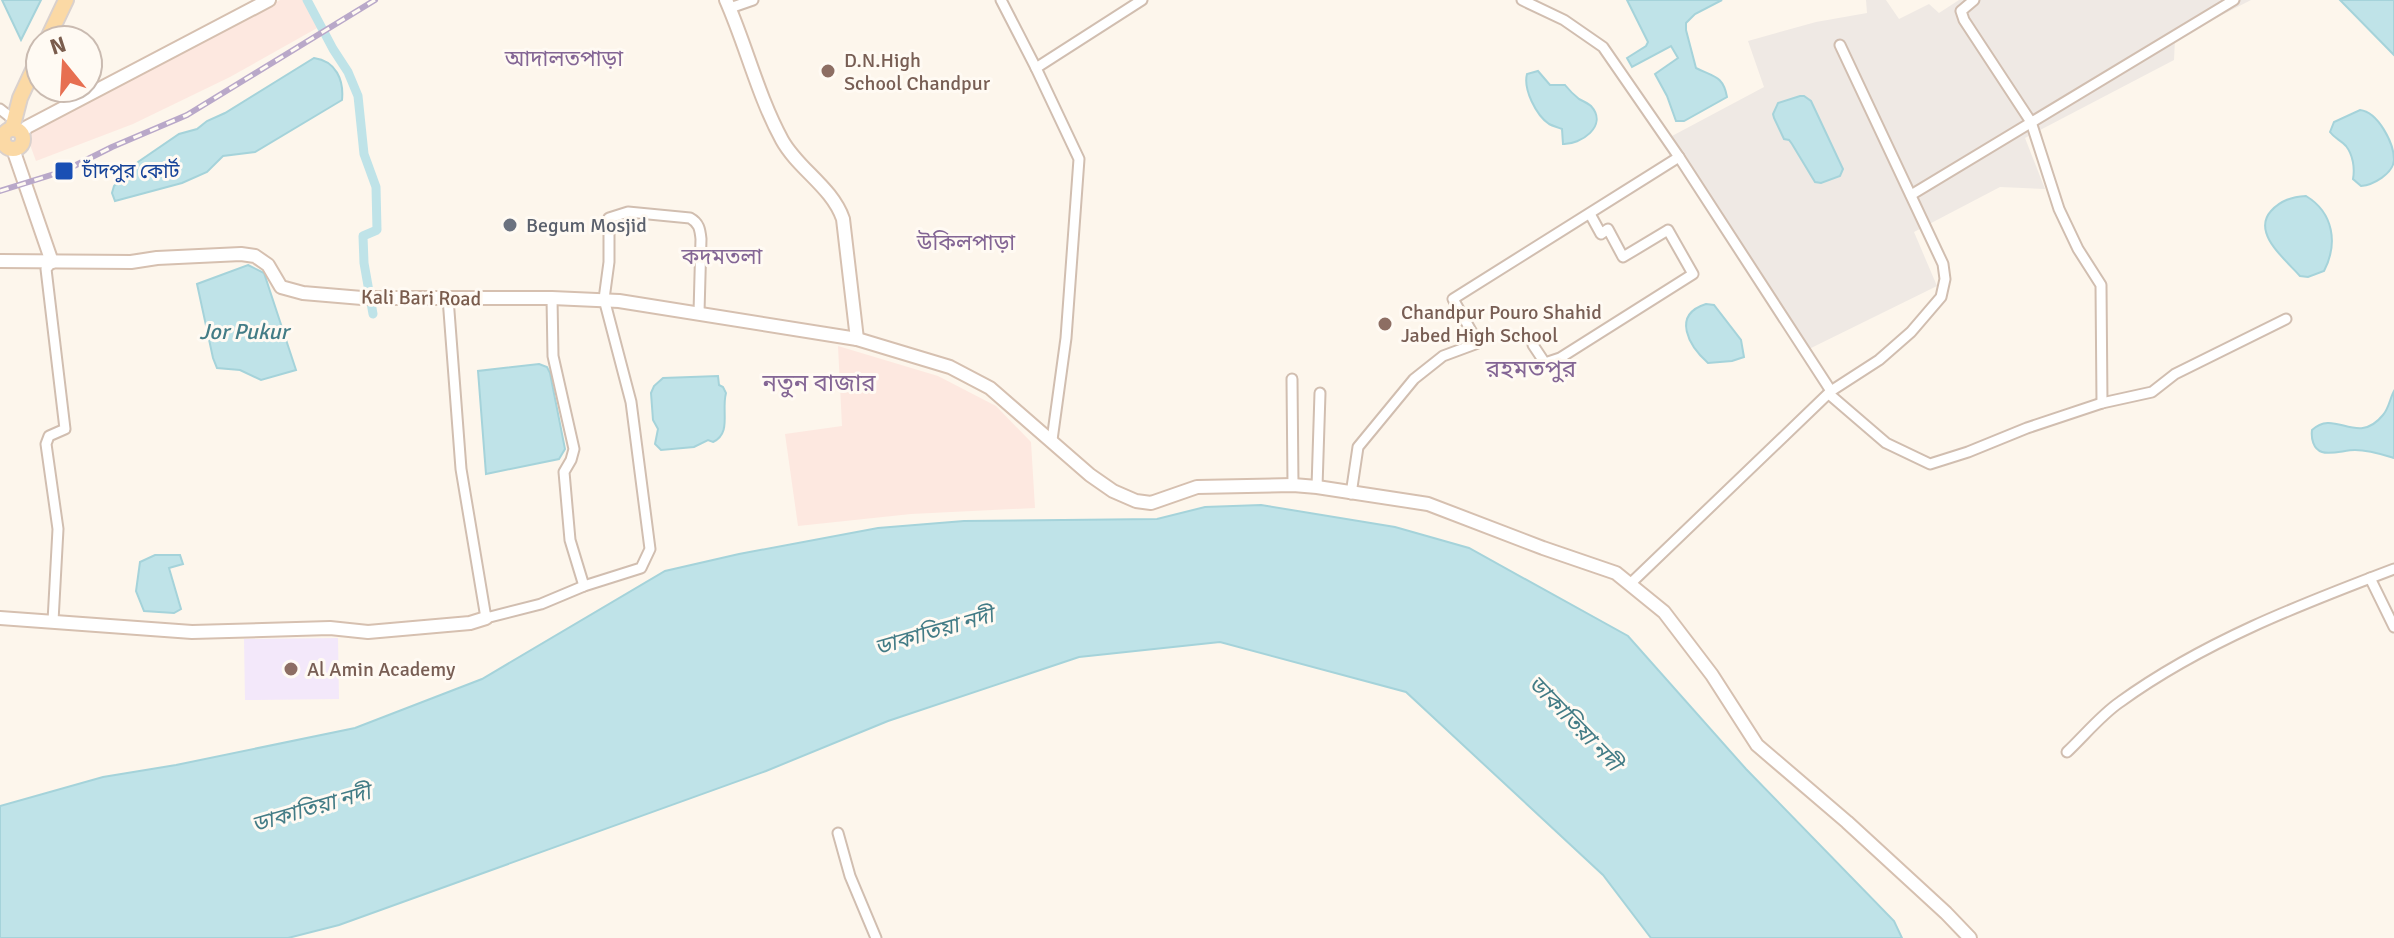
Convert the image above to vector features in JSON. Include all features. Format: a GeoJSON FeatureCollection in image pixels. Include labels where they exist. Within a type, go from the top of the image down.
{"type":"FeatureCollection","features":[{"type":"Feature","properties":{"kind":"main road"},"geometry":{"type":"LineString","coordinates":[[55,24],[66,0]]}},
{"type":"Feature","properties":{"kind":"main road"},"geometry":{"type":"LineString","coordinates":[[16,121],[269,0]]}},
{"type":"Feature","properties":{"kind":"main road"},"geometry":{"type":"LineString","coordinates":[[728,4],[782,140],[801,167],[835,201],[843,219],[857,339]]}},
{"type":"Feature","properties":{"kind":"main road"},"geometry":{"type":"LineString","coordinates":[[24,99],[16,121],[23,142],[19,147],[6,149],[52,262]]}},
{"type":"Feature","properties":{"kind":"main road","name":"Kali Bari Road"},"geometry":{"type":"LineString","coordinates":[[0,261],[131,262],[248,254],[268,265],[281,287],[292,292],[362,298],[604,299],[857,339],[950,367],[990,388],[1090,475],[1124,498],[1151,503],[1197,487],[1293,485],[1428,504],[1616,573],[1630,584],[1664,612],[1712,675],[1757,745],[1847,822],[1970,938]]}},
{"type":"Feature","properties":{"kind":"main road"},"geometry":{"type":"LineString","coordinates":[[0,618],[192,632],[330,628],[368,632],[470,623],[486,618]]}},
{"type":"Feature","properties":{"kind":"street"},"geometry":{"type":"LineString","coordinates":[[728,4],[753,0]]}},
{"type":"Feature","properties":{"kind":"street"},"geometry":{"type":"LineString","coordinates":[[1001,0],[1079,159],[1066,338],[1052,440]]}},
{"type":"Feature","properties":{"kind":"street"},"geometry":{"type":"LineString","coordinates":[[1036,68],[1142,0]]}},
{"type":"Feature","properties":{"kind":"street"},"geometry":{"type":"LineString","coordinates":[[1522,0],[1564,20],[1603,47],[1679,157],[1830,393],[1886,443],[1930,464],[2102,403],[2152,392],[2175,374],[2286,319]]}},
{"type":"Feature","properties":{"kind":"street"},"geometry":{"type":"LineString","coordinates":[[1974,0],[1961,11],[1964,20],[2031,122],[2059,209],[2078,249],[2101,285],[2102,403]]}},
{"type":"Feature","properties":{"kind":"street"},"geometry":{"type":"LineString","coordinates":[[2211,0],[2218,10]]}},
{"type":"Feature","properties":{"kind":"street"},"geometry":{"type":"LineString","coordinates":[[1911,195],[2234,0]]}},
{"type":"Feature","properties":{"kind":"street"},"geometry":{"type":"LineString","coordinates":[[1630,584],[1830,393],[1879,360],[1911,332],[1944,290],[1943,264],[1840,45]]}},
{"type":"Feature","properties":{"kind":"street"},"geometry":{"type":"LineString","coordinates":[[1351,494],[1358,447],[1414,379],[1443,356],[1478,343],[1453,299],[1679,157]]}},
{"type":"Feature","properties":{"kind":"street"},"geometry":{"type":"LineString","coordinates":[[448,298],[461,469],[486,618],[541,604],[641,568],[650,549],[631,402],[604,299],[609,262],[609,218],[628,212],[696,221],[700,229],[699,313]]}},
{"type":"Feature","properties":{"kind":"street"},"geometry":{"type":"LineString","coordinates":[[1533,345],[1545,363],[1560,358],[1693,274],[1668,230],[1623,257],[1608,229],[1601,234],[1590,214]]}},
{"type":"Feature","properties":{"kind":"street"},"geometry":{"type":"LineString","coordinates":[[52,262],[46,269],[65,429],[49,436],[46,444],[58,529],[53,621]]}},
{"type":"Feature","properties":{"kind":"street"},"geometry":{"type":"LineString","coordinates":[[552,298],[553,356],[574,449],[564,472],[570,540],[584,586]]}},
{"type":"Feature","properties":{"kind":"street"},"geometry":{"type":"LineString","coordinates":[[1292,379],[1293,485]]}},
{"type":"Feature","properties":{"kind":"street"},"geometry":{"type":"LineString","coordinates":[[1317,487],[1320,393]]}},
{"type":"Feature","properties":{"kind":"street"},"geometry":{"type":"LineString","coordinates":[[2067,752],[2117,703],[2182,662],[2298,605],[2394,569]]}},
{"type":"Feature","properties":{"kind":"street"},"geometry":{"type":"LineString","coordinates":[[2370,578],[2394,627]]}},
{"type":"Feature","properties":{"kind":"street"},"geometry":{"type":"LineString","coordinates":[[838,833],[850,876],[876,938]]}},
{"type":"Feature","properties":{"kind":"shaded area"},"geometry":{"type":"Polygon","coordinates":[[[280,0],[305,0],[319,27],[230,77],[133,124],[36,161],[25,131],[80,104],[104,104],[104,93],[280,0]]]}},
{"type":"Feature","properties":{"kind":"shaded area"},"geometry":{"type":"Polygon","coordinates":[[[1866,0],[1886,0],[1899,19],[1929,4],[1939,13],[1959,0],[2251,0],[2175,39],[2174,60],[2025,138],[2045,189],[2000,187],[1914,232],[1937,286],[1809,349],[1672,136],[1764,87],[1748,41],[1816,22],[1867,13],[1866,0]]]}},
{"type":"Feature","properties":{"kind":"shaded area"},"geometry":{"type":"Polygon","coordinates":[[[838,346],[938,376],[996,406],[1031,442],[1035,508],[911,514],[798,526],[785,434],[842,426],[838,346]]]}},
{"type":"Feature","properties":{"kind":"shaded area","name":"Al Amin Academy"},"geometry":{"type":"Polygon","coordinates":[[[338,638],[339,699],[245,700],[244,639],[338,638]]]}},
{"type":"Feature","properties":{"kind":"water"},"geometry":{"type":"Polygon","coordinates":[[[2,0],[41,0],[29,24],[24,24],[21,40],[2,0]]]}},
{"type":"Feature","properties":{"kind":"water"},"geometry":{"type":"Polygon","coordinates":[[[1627,0],[1722,0],[1695,14],[1686,23],[1686,30],[1696,68],[1720,81],[1727,97],[1684,121],[1676,121],[1655,74],[1678,58],[1671,46],[1632,67],[1627,58],[1648,42],[1627,0]]]}},
{"type":"Feature","properties":{"kind":"water"},"geometry":{"type":"Polygon","coordinates":[[[2340,0],[2394,0],[2394,55],[2340,0]]]}},
{"type":"Feature","properties":{"kind":"water"},"geometry":{"type":"Polygon","coordinates":[[[314,58],[328,63],[337,73],[342,85],[342,100],[255,152],[223,156],[207,172],[182,183],[115,201],[112,193],[114,186],[138,162],[179,134],[197,129],[314,58]]]}},
{"type":"Feature","properties":{"kind":"water"},"geometry":{"type":"Polygon","coordinates":[[[1538,71],[1550,85],[1565,85],[1596,113],[1595,127],[1584,138],[1563,144],[1562,129],[1549,124],[1540,114],[1529,94],[1526,80],[1527,74],[1538,71]]]}},
{"type":"Feature","properties":{"kind":"water"},"geometry":{"type":"Polygon","coordinates":[[[1800,96],[1811,101],[1843,169],[1840,176],[1821,183],[1815,182],[1792,144],[1784,139],[1773,114],[1778,103],[1800,96]]]}},
{"type":"Feature","properties":{"kind":"water"},"geometry":{"type":"Polygon","coordinates":[[[2360,110],[2373,116],[2384,129],[2394,160],[2382,178],[2361,186],[2353,179],[2353,162],[2348,150],[2330,132],[2334,122],[2360,110]]]}},
{"type":"Feature","properties":{"kind":"water"},"geometry":{"type":"Polygon","coordinates":[[[2306,196],[2323,211],[2332,240],[2324,271],[2308,277],[2300,276],[2280,255],[2265,228],[2266,219],[2275,207],[2287,200],[2306,196]]]}},
{"type":"Feature","properties":{"kind":"water","name":"Jor Pukur"},"geometry":{"type":"Polygon","coordinates":[[[248,265],[264,273],[296,370],[261,380],[240,370],[217,368],[197,284],[248,265]]]}},
{"type":"Feature","properties":{"kind":"water"},"geometry":{"type":"Polygon","coordinates":[[[1706,304],[1714,305],[1741,340],[1744,357],[1708,363],[1695,348],[1686,323],[1695,309],[1706,304]]]}},
{"type":"Feature","properties":{"kind":"water"},"geometry":{"type":"Polygon","coordinates":[[[539,364],[547,367],[550,373],[565,449],[559,459],[486,474],[478,371],[539,364]]]}},
{"type":"Feature","properties":{"kind":"water"},"geometry":{"type":"Polygon","coordinates":[[[718,376],[719,385],[726,393],[724,427],[719,438],[694,447],[661,450],[655,444],[658,429],[653,420],[651,393],[654,386],[663,378],[718,376]]]}},
{"type":"Feature","properties":{"kind":"water"},"geometry":{"type":"Polygon","coordinates":[[[2394,391],[2394,458],[2360,450],[2326,453],[2315,446],[2312,430],[2321,424],[2364,428],[2373,424],[2385,412],[2394,391]]]}},
{"type":"Feature","properties":{"kind":"water","name":"ডাকাতিয়া নদী"},"geometry":{"type":"Polygon","coordinates":[[[1261,505],[1395,527],[1469,548],[1628,636],[1746,769],[1894,921],[1902,938],[1651,938],[1603,875],[1406,692],[1220,642],[1079,657],[888,721],[766,771],[339,925],[288,938],[0,938],[0,806],[103,777],[355,728],[482,679],[665,571],[878,528],[964,521],[1157,519],[1205,507],[1261,505]]]}},
{"type":"Feature","properties":{"kind":"water"},"geometry":{"type":"Polygon","coordinates":[[[155,555],[180,555],[183,564],[169,568],[181,609],[174,613],[144,611],[136,591],[140,562],[155,555]]]}},
{"type":"Feature","properties":{"kind":"waterway"},"geometry":{"type":"LineString","coordinates":[[307,0],[348,72],[358,96],[364,154],[376,187],[377,230],[363,236],[364,263],[373,314]]}},
{"type":"Feature","properties":{"kind":"railway"},"geometry":{"type":"LineString","coordinates":[[0,191],[64,171],[187,115],[375,0]]}},
{"type":"Feature","properties":{"kind":"place","name":"D.N.High School Chandpur"},"geometry":{"type":"Point","coordinates":[828,71]}},
{"type":"Feature","properties":{"kind":"place","name":"চাঁদপুর কোর্ট"},"geometry":{"type":"Point","coordinates":[64,171]}},
{"type":"Feature","properties":{"kind":"place","name":"Begum Mosjid"},"geometry":{"type":"Point","coordinates":[510,225]}},
{"type":"Feature","properties":{"kind":"place","name":"Chandpur Pouro Shahid Jabed High School"},"geometry":{"type":"Point","coordinates":[1385,324]}},
{"type":"Feature","properties":{"kind":"place","name":"Al Amin Academy"},"geometry":{"type":"Point","coordinates":[291,669]}},
{"type":"Feature","properties":{"kind":"district","name":"আদালতপাড়া"},"geometry":{"type":"Point","coordinates":[564,58]}},
{"type":"Feature","properties":{"kind":"district","name":"উকিলপাড়া"},"geometry":{"type":"Point","coordinates":[966,242]}},
{"type":"Feature","properties":{"kind":"district","name":"কদমতলা"},"geometry":{"type":"Point","coordinates":[722,256]}},
{"type":"Feature","properties":{"kind":"district","name":"রহমতপুর"},"geometry":{"type":"Point","coordinates":[1531,369]}},
{"type":"Feature","properties":{"kind":"district","name":"নতুন বাজার"},"geometry":{"type":"Point","coordinates":[819,383]}}]}
